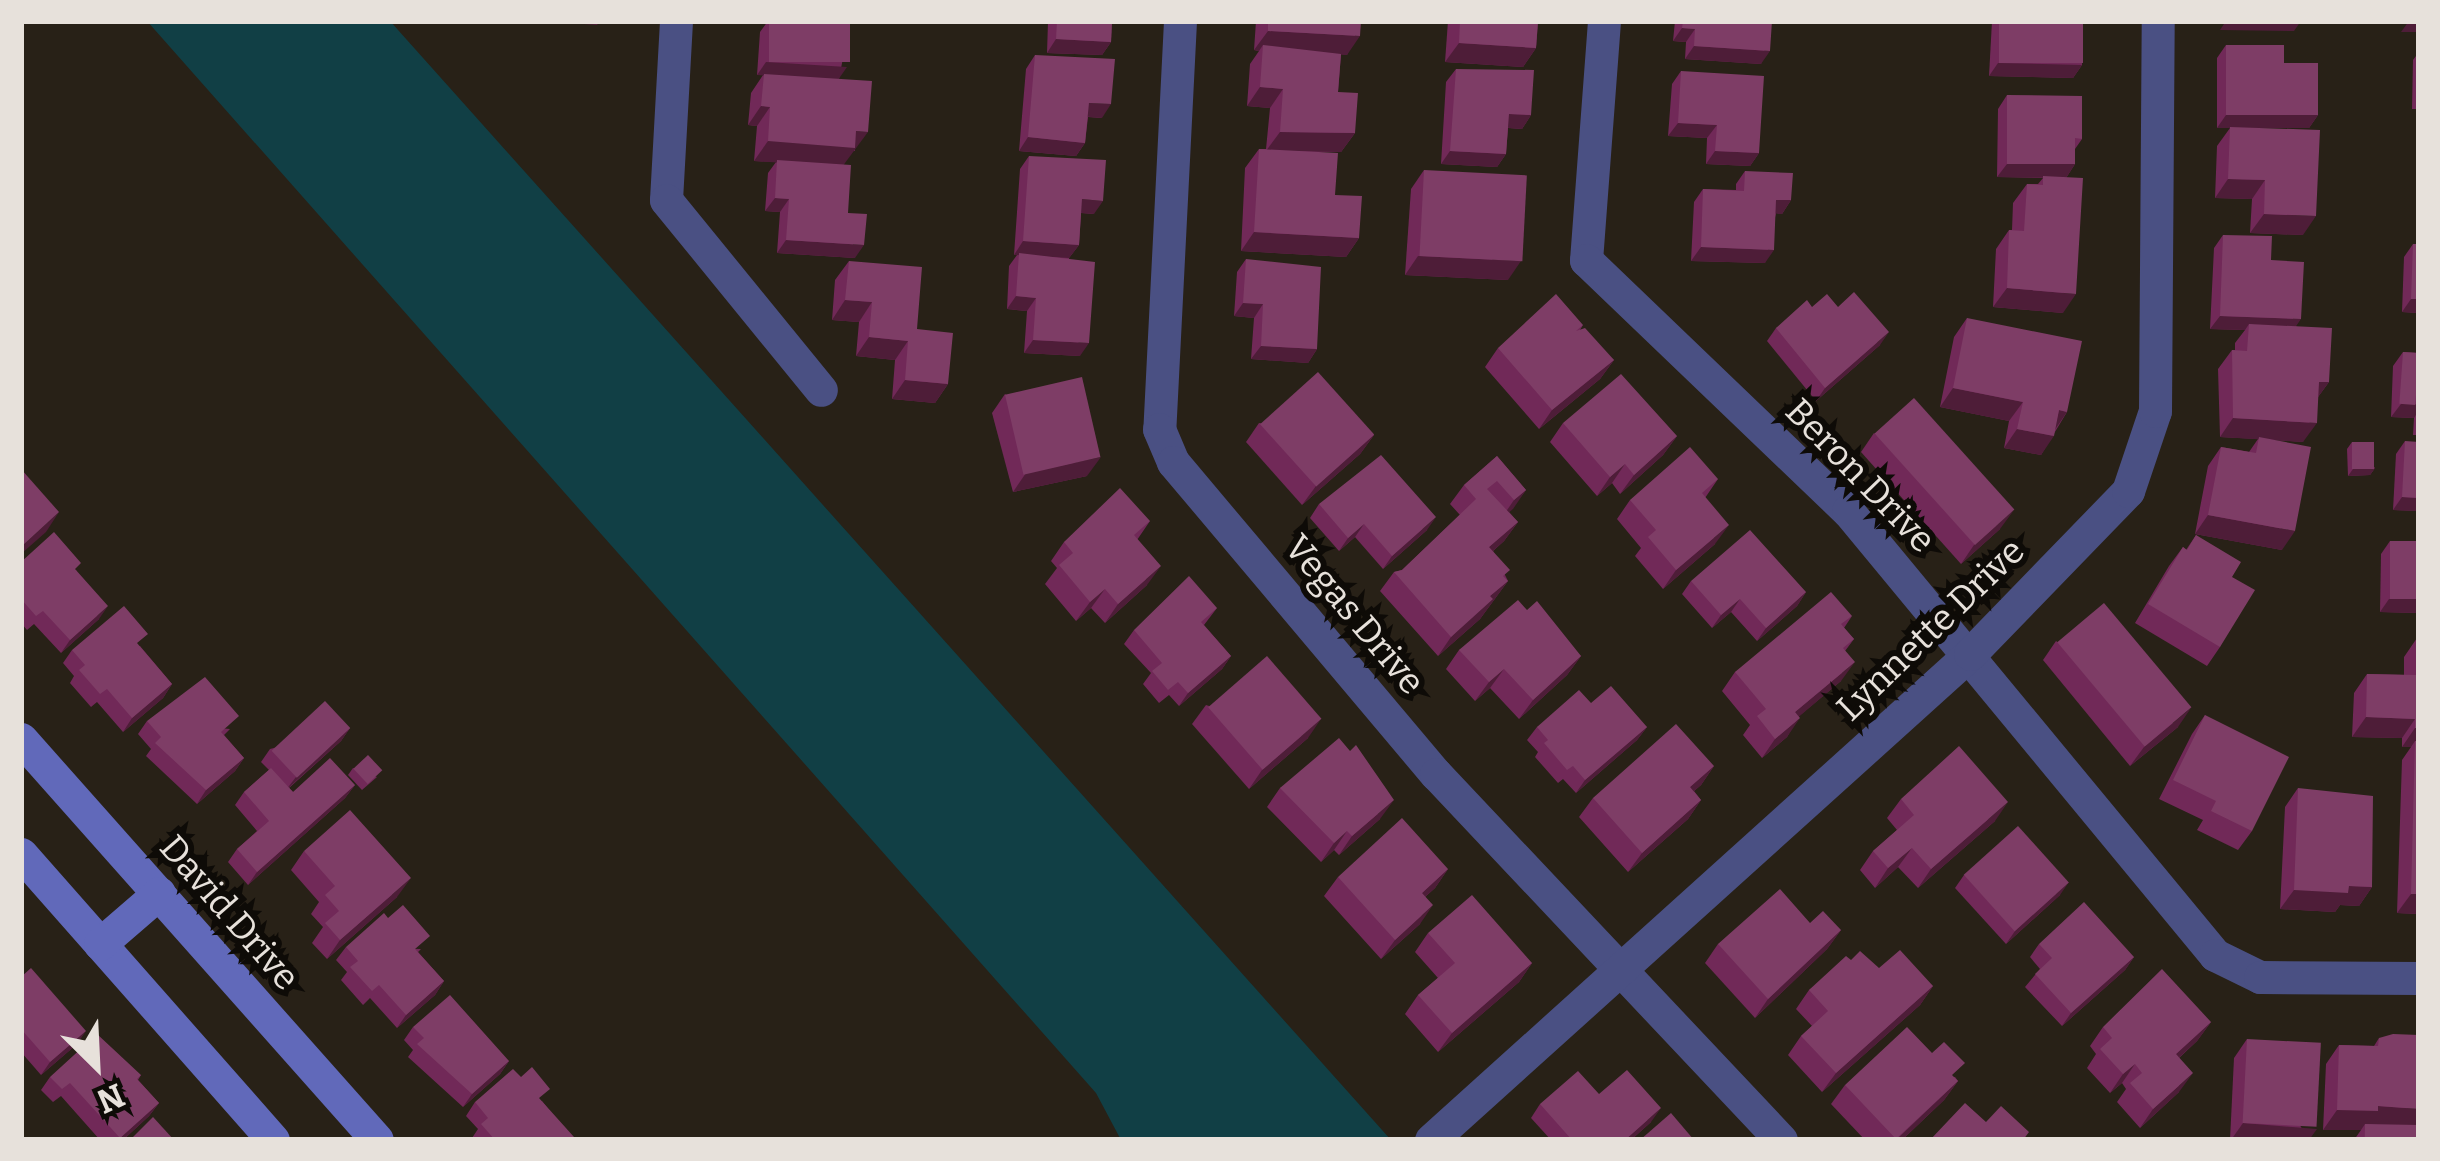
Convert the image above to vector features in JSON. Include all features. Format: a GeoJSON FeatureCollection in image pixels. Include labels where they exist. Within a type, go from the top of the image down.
{"type":"FeatureCollection","features":[{"type":"Feature","properties":{"kind":"main road","name":"David Drive"},"geometry":{"type":"LineString","coordinates":[[21,739],[377,1140]]}},
{"type":"Feature","properties":{"kind":"main road"},"geometry":{"type":"LineString","coordinates":[[21,854],[274,1140]]}},
{"type":"Feature","properties":{"kind":"main road"},"geometry":{"type":"LineString","coordinates":[[100,944],[159,893]]}},
{"type":"Feature","properties":{"kind":"street"},"geometry":{"type":"LineString","coordinates":[[676,21],[665,200],[821,390]]}},
{"type":"Feature","properties":{"kind":"street","name":"Vegas Drive"},"geometry":{"type":"LineString","coordinates":[[1180,21],[1159,429],[1174,462],[1436,774],[1781,1140]]}},
{"type":"Feature","properties":{"kind":"street","name":"Beron Drive"},"geometry":{"type":"LineString","coordinates":[[1604,21],[1586,260],[1848,511],[2216,955],[2260,977],[2419,977]]}},
{"type":"Feature","properties":{"kind":"street","name":"Lynnette Drive"},"geometry":{"type":"LineString","coordinates":[[1432,1140],[1970,654],[2128,491],[2155,412],[2158,21]]}},
{"type":"Feature","properties":{"kind":"water"},"geometry":{"type":"Polygon","coordinates":[[[147,21],[390,21],[1391,1140],[1121,1140],[1096,1093],[147,21]]]}},
{"type":"Feature","properties":{"kind":"building"},"geometry":{"type":"Polygon","coordinates":[[[769,21],[850,21],[850,62],[769,62],[769,21]]]}},
{"type":"Feature","properties":{"kind":"building"},"geometry":{"type":"Polygon","coordinates":[[[1057,21],[1112,21],[1111,42],[1056,39],[1057,21]]]}},
{"type":"Feature","properties":{"kind":"building"},"geometry":{"type":"Polygon","coordinates":[[[1268,21],[1361,21],[1360,36],[1268,31],[1268,21]]]}},
{"type":"Feature","properties":{"kind":"building"},"geometry":{"type":"Polygon","coordinates":[[[1460,21],[1538,21],[1536,48],[1459,43],[1460,21]]]}},
{"type":"Feature","properties":{"kind":"building"},"geometry":{"type":"Polygon","coordinates":[[[1683,21],[1772,21],[1770,51],[1694,46],[1695,29],[1682,28],[1683,21]]]}},
{"type":"Feature","properties":{"kind":"building"},"geometry":{"type":"Polygon","coordinates":[[[1999,21],[2083,21],[2083,63],[1999,63],[1999,21]]]}},
{"type":"Feature","properties":{"kind":"building"},"geometry":{"type":"Polygon","coordinates":[[[1263,45],[1341,54],[1338,92],[1358,93],[1355,133],[1280,132],[1283,89],[1260,87],[1263,45]]]}},
{"type":"Feature","properties":{"kind":"building"},"geometry":{"type":"Polygon","coordinates":[[[2226,45],[2284,45],[2284,63],[2318,63],[2318,115],[2226,115],[2226,45]]]}},
{"type":"Feature","properties":{"kind":"building"},"geometry":{"type":"Polygon","coordinates":[[[1035,55],[1115,59],[1111,104],[1089,103],[1085,143],[1028,137],[1035,55]]]}},
{"type":"Feature","properties":{"kind":"building"},"geometry":{"type":"Polygon","coordinates":[[[1456,69],[1534,70],[1531,115],[1509,114],[1506,154],[1450,151],[1456,69]]]}},
{"type":"Feature","properties":{"kind":"building"},"geometry":{"type":"Polygon","coordinates":[[[1681,71],[1764,76],[1759,153],[1715,151],[1717,125],[1678,123],[1681,71]]]}},
{"type":"Feature","properties":{"kind":"building"},"geometry":{"type":"Polygon","coordinates":[[[764,74],[872,81],[868,132],[856,131],[855,148],[768,141],[770,107],[761,106],[764,74]]]}},
{"type":"Feature","properties":{"kind":"building"},"geometry":{"type":"Polygon","coordinates":[[[2007,95],[2082,96],[2082,139],[2075,138],[2075,164],[2007,164],[2007,95]]]}},
{"type":"Feature","properties":{"kind":"building"},"geometry":{"type":"Polygon","coordinates":[[[2230,127],[2320,130],[2316,216],[2264,214],[2265,180],[2228,179],[2230,127]]]}},
{"type":"Feature","properties":{"kind":"building"},"geometry":{"type":"Polygon","coordinates":[[[1259,149],[1338,153],[1335,195],[1362,196],[1359,238],[1254,232],[1259,149]]]}},
{"type":"Feature","properties":{"kind":"building"},"geometry":{"type":"Polygon","coordinates":[[[1029,156],[1106,160],[1103,201],[1082,199],[1079,245],[1023,241],[1029,156]]]}},
{"type":"Feature","properties":{"kind":"building"},"geometry":{"type":"Polygon","coordinates":[[[777,160],[851,165],[848,213],[867,214],[864,245],[786,240],[789,199],[775,198],[777,160]]]}},
{"type":"Feature","properties":{"kind":"building"},"geometry":{"type":"Polygon","coordinates":[[[1424,170],[1527,175],[1522,261],[1419,256],[1424,170]]]}},
{"type":"Feature","properties":{"kind":"building"},"geometry":{"type":"Polygon","coordinates":[[[1745,171],[1793,173],[1791,200],[1776,200],[1774,250],[1701,247],[1703,189],[1744,191],[1745,171]]]}},
{"type":"Feature","properties":{"kind":"building"},"geometry":{"type":"Polygon","coordinates":[[[2043,176],[2083,178],[2076,294],[2007,288],[2009,230],[2024,231],[2027,184],[2043,185],[2043,176]]]}},
{"type":"Feature","properties":{"kind":"building"},"geometry":{"type":"Polygon","coordinates":[[[2223,235],[2272,236],[2271,260],[2304,262],[2301,319],[2220,316],[2223,235]]]}},
{"type":"Feature","properties":{"kind":"building"},"geometry":{"type":"Polygon","coordinates":[[[2413,244],[2419,244],[2419,299],[2411,299],[2413,244]]]}},
{"type":"Feature","properties":{"kind":"building"},"geometry":{"type":"Polygon","coordinates":[[[1019,253],[1095,262],[1089,343],[1033,340],[1036,298],[1016,296],[1019,253]]]}},
{"type":"Feature","properties":{"kind":"building"},"geometry":{"type":"Polygon","coordinates":[[[1246,259],[1321,267],[1317,349],[1261,346],[1263,304],[1243,303],[1246,259]]]}},
{"type":"Feature","properties":{"kind":"building"},"geometry":{"type":"Polygon","coordinates":[[[849,261],[922,267],[917,329],[953,333],[948,384],[905,380],[908,341],[869,337],[872,302],[845,300],[849,261]]]}},
{"type":"Feature","properties":{"kind":"building"},"geometry":{"type":"Polygon","coordinates":[[[1854,292],[1889,332],[1825,388],[1776,328],[1807,300],[1812,307],[1827,294],[1838,307],[1854,292]]]}},
{"type":"Feature","properties":{"kind":"building"},"geometry":{"type":"Polygon","coordinates":[[[1556,294],[1583,325],[1576,331],[1585,328],[1614,360],[1552,410],[1498,348],[1556,294]]]}},
{"type":"Feature","properties":{"kind":"building"},"geometry":{"type":"Polygon","coordinates":[[[1967,318],[2082,341],[2067,412],[2059,410],[2054,436],[2017,429],[2023,402],[1953,388],[1967,318]]]}},
{"type":"Feature","properties":{"kind":"building"},"geometry":{"type":"Polygon","coordinates":[[[2249,324],[2332,328],[2329,382],[2319,382],[2317,423],[2233,418],[2232,350],[2247,351],[2249,324]]]}},
{"type":"Feature","properties":{"kind":"building"},"geometry":{"type":"Polygon","coordinates":[[[2403,352],[2419,353],[2415,405],[2399,404],[2403,352]]]}},
{"type":"Feature","properties":{"kind":"building"},"geometry":{"type":"Polygon","coordinates":[[[1318,372],[1374,434],[1316,487],[1260,424],[1318,372]]]}},
{"type":"Feature","properties":{"kind":"building"},"geometry":{"type":"Polygon","coordinates":[[[1621,374],[1677,436],[1634,475],[1625,464],[1610,477],[1563,423],[1621,374]]]}},
{"type":"Feature","properties":{"kind":"building"},"geometry":{"type":"Polygon","coordinates":[[[1082,377],[1100,457],[1023,475],[1005,395],[1082,377]]]}},
{"type":"Feature","properties":{"kind":"building"},"geometry":{"type":"Polygon","coordinates":[[[1914,398],[2014,509],[1975,545],[1875,433],[1914,398]]]}},
{"type":"Feature","properties":{"kind":"building"},"geometry":{"type":"Polygon","coordinates":[[[2259,437],[2311,447],[2295,531],[2208,515],[2221,447],[2256,453],[2259,437]]]}},
{"type":"Feature","properties":{"kind":"building"},"geometry":{"type":"Polygon","coordinates":[[[2405,441],[2419,442],[2419,498],[2402,497],[2405,441]]]}},
{"type":"Feature","properties":{"kind":"building"},"geometry":{"type":"Polygon","coordinates":[[[2352,442],[2374,442],[2374,469],[2352,469],[2352,442]]]}},
{"type":"Feature","properties":{"kind":"building"},"geometry":{"type":"Polygon","coordinates":[[[1690,447],[1718,479],[1702,493],[1729,525],[1676,570],[1648,537],[1656,530],[1630,500],[1690,447]]]}},
{"type":"Feature","properties":{"kind":"building"},"geometry":{"type":"Polygon","coordinates":[[[1381,455],[1436,517],[1392,556],[1364,524],[1348,538],[1319,504],[1381,455]]]}},
{"type":"Feature","properties":{"kind":"building"},"geometry":{"type":"Polygon","coordinates":[[[1497,456],[1526,490],[1514,500],[1497,481],[1487,489],[1518,522],[1489,547],[1510,570],[1503,576],[1508,581],[1451,637],[1394,572],[1402,570],[1476,499],[1464,485],[1497,456]]]}},
{"type":"Feature","properties":{"kind":"building"},"geometry":{"type":"Polygon","coordinates":[[[21,469],[59,512],[21,547],[21,469]]]}},
{"type":"Feature","properties":{"kind":"building"},"geometry":{"type":"Polygon","coordinates":[[[1120,488],[1150,521],[1134,535],[1161,566],[1118,604],[1105,589],[1090,602],[1059,565],[1073,553],[1064,542],[1120,488]]]}},
{"type":"Feature","properties":{"kind":"building"},"geometry":{"type":"Polygon","coordinates":[[[1750,530],[1806,592],[1766,628],[1740,599],[1721,615],[1691,581],[1750,530]]]}},
{"type":"Feature","properties":{"kind":"building"},"geometry":{"type":"Polygon","coordinates":[[[54,532],[81,563],[75,569],[108,606],[70,640],[43,611],[36,616],[21,599],[21,562],[54,532]]]}},
{"type":"Feature","properties":{"kind":"building"},"geometry":{"type":"Polygon","coordinates":[[[2196,535],[2241,562],[2232,577],[2255,590],[2220,647],[2148,604],[2183,547],[2187,550],[2196,535]]]}},
{"type":"Feature","properties":{"kind":"building"},"geometry":{"type":"Polygon","coordinates":[[[2390,541],[2419,541],[2419,599],[2390,599],[2390,541]]]}},
{"type":"Feature","properties":{"kind":"building"},"geometry":{"type":"Polygon","coordinates":[[[1189,576],[1217,608],[1201,622],[1231,656],[1188,693],[1178,682],[1168,690],[1152,671],[1162,663],[1134,630],[1189,576]]]}},
{"type":"Feature","properties":{"kind":"building"},"geometry":{"type":"Polygon","coordinates":[[[1831,592],[1852,616],[1841,624],[1854,639],[1843,648],[1855,662],[1795,712],[1800,718],[1775,739],[1757,716],[1766,709],[1735,672],[1831,592]]]}},
{"type":"Feature","properties":{"kind":"building"},"geometry":{"type":"Polygon","coordinates":[[[1518,600],[1527,610],[1537,601],[1581,656],[1533,700],[1504,669],[1489,682],[1459,650],[1518,600]]]}},
{"type":"Feature","properties":{"kind":"building"},"geometry":{"type":"Polygon","coordinates":[[[2104,603],[2191,707],[2145,746],[2057,642],[2104,603]]]}},
{"type":"Feature","properties":{"kind":"building"},"geometry":{"type":"Polygon","coordinates":[[[124,606],[148,634],[137,643],[172,684],[132,718],[107,689],[100,694],[79,670],[85,665],[72,650],[124,606]]]}},
{"type":"Feature","properties":{"kind":"building"},"geometry":{"type":"Polygon","coordinates":[[[2417,638],[2419,728],[2415,728],[2415,719],[2366,717],[2367,674],[2417,675],[2417,638]]]}},
{"type":"Feature","properties":{"kind":"building"},"geometry":{"type":"Polygon","coordinates":[[[1267,656],[1321,719],[1263,770],[1208,707],[1267,656]]]}},
{"type":"Feature","properties":{"kind":"building"},"geometry":{"type":"Polygon","coordinates":[[[205,677],[239,716],[221,732],[244,758],[206,790],[155,743],[161,737],[147,721],[205,677]]]}},
{"type":"Feature","properties":{"kind":"building"},"geometry":{"type":"Polygon","coordinates":[[[1611,686],[1647,727],[1585,780],[1573,766],[1567,770],[1537,727],[1579,690],[1591,703],[1611,686]]]}},
{"type":"Feature","properties":{"kind":"building"},"geometry":{"type":"Polygon","coordinates":[[[325,701],[350,728],[297,778],[272,751],[325,701]]]}},
{"type":"Feature","properties":{"kind":"building"},"geometry":{"type":"Polygon","coordinates":[[[2205,715],[2289,757],[2252,831],[2211,811],[2216,801],[2173,780],[2205,715]]]}},
{"type":"Feature","properties":{"kind":"building"},"geometry":{"type":"Polygon","coordinates":[[[1676,724],[1714,766],[1690,787],[1701,800],[1642,853],[1593,798],[1676,724]]]}},
{"type":"Feature","properties":{"kind":"building"},"geometry":{"type":"Polygon","coordinates":[[[1339,738],[1350,751],[1356,745],[1394,800],[1352,836],[1347,831],[1334,843],[1280,788],[1339,738]]]}},
{"type":"Feature","properties":{"kind":"building"},"geometry":{"type":"Polygon","coordinates":[[[2415,741],[2419,741],[2419,894],[2411,894],[2415,741]]]}},
{"type":"Feature","properties":{"kind":"building"},"geometry":{"type":"Polygon","coordinates":[[[1959,746],[2008,802],[1931,869],[1912,848],[1888,868],[1873,851],[1914,815],[1901,799],[1959,746]]]}},
{"type":"Feature","properties":{"kind":"building"},"geometry":{"type":"Polygon","coordinates":[[[368,755],[382,770],[368,784],[353,769],[368,755]]]}},
{"type":"Feature","properties":{"kind":"building"},"geometry":{"type":"Polygon","coordinates":[[[330,758],[355,785],[257,872],[237,849],[269,821],[244,792],[271,768],[293,792],[330,758]]]}},
{"type":"Feature","properties":{"kind":"building"},"geometry":{"type":"Polygon","coordinates":[[[2298,788],[2373,796],[2372,887],[2349,886],[2348,893],[2294,890],[2298,788]]]}},
{"type":"Feature","properties":{"kind":"building"},"geometry":{"type":"Polygon","coordinates":[[[350,810],[411,878],[340,940],[325,923],[339,911],[325,895],[335,886],[304,851],[350,810]]]}},
{"type":"Feature","properties":{"kind":"building"},"geometry":{"type":"Polygon","coordinates":[[[1402,818],[1448,869],[1422,893],[1433,905],[1395,940],[1338,877],[1402,818]]]}},
{"type":"Feature","properties":{"kind":"building"},"geometry":{"type":"Polygon","coordinates":[[[2018,826],[2069,882],[2015,931],[1964,875],[2018,826]]]}},
{"type":"Feature","properties":{"kind":"building"},"geometry":{"type":"Polygon","coordinates":[[[1780,889],[1810,923],[1823,911],[1841,930],[1768,999],[1718,944],[1780,889]]]}},
{"type":"Feature","properties":{"kind":"building"},"geometry":{"type":"Polygon","coordinates":[[[1472,895],[1532,963],[1452,1033],[1418,995],[1455,963],[1428,933],[1472,895]]]}},
{"type":"Feature","properties":{"kind":"building"},"geometry":{"type":"Polygon","coordinates":[[[2084,902],[2134,957],[2071,1013],[2035,974],[2052,958],[2039,944],[2084,902]]]}},
{"type":"Feature","properties":{"kind":"building"},"geometry":{"type":"Polygon","coordinates":[[[403,905],[430,936],[415,949],[444,981],[406,1015],[379,985],[372,991],[350,967],[358,961],[346,947],[384,913],[388,918],[403,905]]]}},
{"type":"Feature","properties":{"kind":"building"},"geometry":{"type":"Polygon","coordinates":[[[1900,950],[1933,986],[1836,1073],[1801,1036],[1828,1011],[1809,990],[1846,956],[1851,960],[1860,951],[1879,968],[1900,950]]]}},
{"type":"Feature","properties":{"kind":"building"},"geometry":{"type":"Polygon","coordinates":[[[31,968],[86,1031],[50,1062],[21,1029],[21,977],[31,968]]]}},
{"type":"Feature","properties":{"kind":"building"},"geometry":{"type":"Polygon","coordinates":[[[2162,969],[2211,1022],[2176,1054],[2193,1073],[2153,1109],[2130,1083],[2142,1073],[2135,1064],[2123,1074],[2100,1049],[2112,1038],[2103,1027],[2162,969]]]}},
{"type":"Feature","properties":{"kind":"building"},"geometry":{"type":"Polygon","coordinates":[[[450,995],[509,1061],[472,1094],[417,1044],[424,1038],[413,1027],[450,995]]]}},
{"type":"Feature","properties":{"kind":"building"},"geometry":{"type":"Polygon","coordinates":[[[1907,1027],[1932,1053],[1944,1042],[1965,1063],[1952,1075],[1958,1081],[1896,1139],[1845,1085],[1907,1027]]]}},
{"type":"Feature","properties":{"kind":"building"},"geometry":{"type":"Polygon","coordinates":[[[97,1034],[141,1075],[137,1079],[159,1103],[120,1138],[70,1083],[62,1089],[50,1077],[97,1034]]]}},
{"type":"Feature","properties":{"kind":"building"},"geometry":{"type":"Polygon","coordinates":[[[2419,1035],[2419,1109],[2337,1110],[2339,1045],[2378,1046],[2379,1038],[2419,1035]]]}},
{"type":"Feature","properties":{"kind":"building"},"geometry":{"type":"Polygon","coordinates":[[[2247,1039],[2321,1043],[2317,1127],[2243,1123],[2247,1039]]]}},
{"type":"Feature","properties":{"kind":"building"},"geometry":{"type":"Polygon","coordinates":[[[532,1067],[550,1089],[539,1098],[574,1137],[571,1140],[495,1140],[481,1124],[488,1118],[475,1102],[513,1069],[521,1077],[532,1067]]]}},
{"type":"Feature","properties":{"kind":"building"},"geometry":{"type":"Polygon","coordinates":[[[1627,1070],[1661,1108],[1625,1140],[1572,1140],[1540,1104],[1578,1071],[1599,1094],[1627,1070]]]}},
{"type":"Feature","properties":{"kind":"building"},"geometry":{"type":"Polygon","coordinates":[[[1965,1103],[1986,1122],[2001,1106],[2029,1132],[2023,1140],[1930,1140],[1965,1103]]]}},
{"type":"Feature","properties":{"kind":"building"},"geometry":{"type":"Polygon","coordinates":[[[1671,1113],[1694,1140],[1640,1140],[1671,1113]]]}},
{"type":"Feature","properties":{"kind":"building"},"geometry":{"type":"Polygon","coordinates":[[[153,1117],[174,1140],[130,1140],[153,1117]]]}},
{"type":"Feature","properties":{"kind":"building"},"geometry":{"type":"Polygon","coordinates":[[[2365,1124],[2419,1125],[2419,1140],[2365,1140],[2365,1124]]]}}]}
